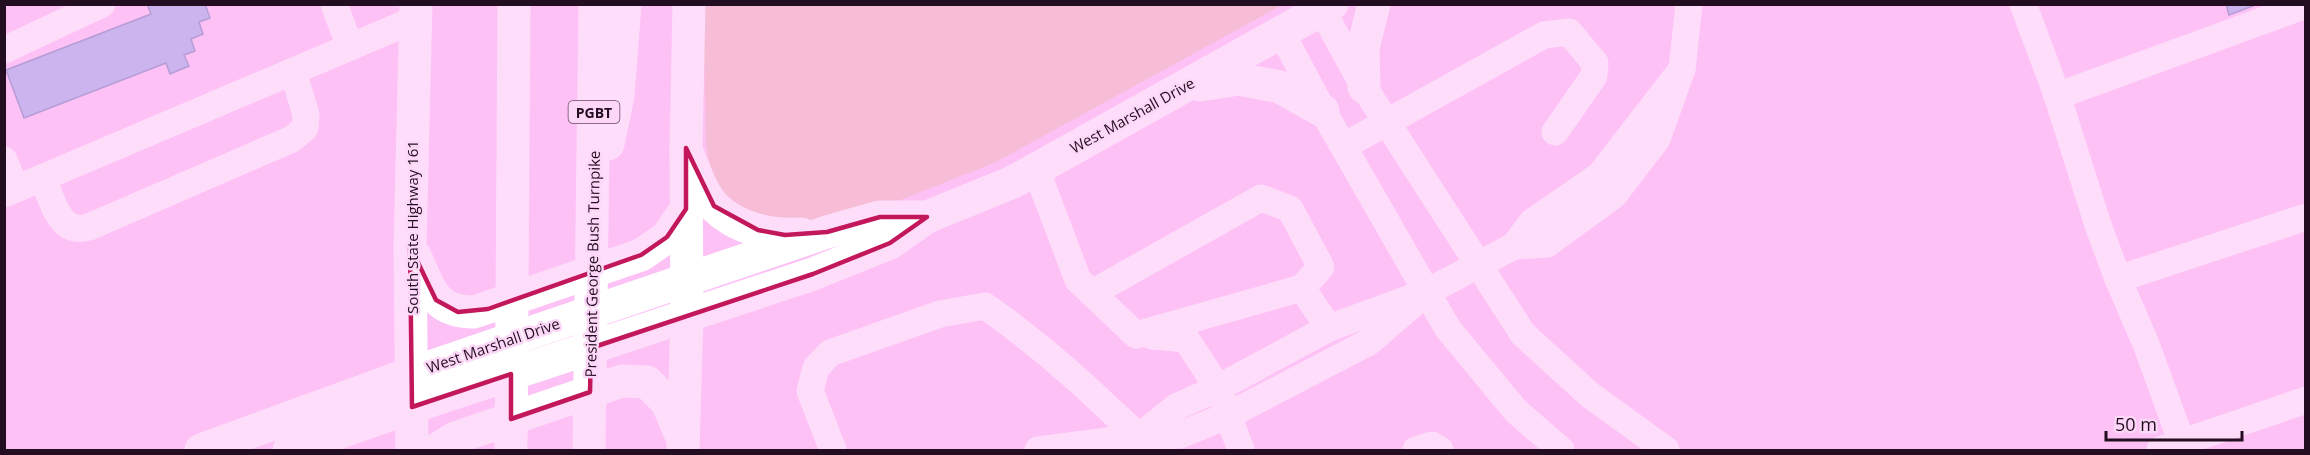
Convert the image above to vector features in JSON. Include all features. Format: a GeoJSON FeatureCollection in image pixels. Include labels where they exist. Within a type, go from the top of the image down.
{"type":"FeatureCollection","features":[{"type":"Feature","properties":{"kind":"main road"},"geometry":{"type":"LineString","coordinates":[[511,447],[514,4]]}},
{"type":"Feature","properties":{"kind":"main road","name":"President George Bush Turnpike"},"geometry":{"type":"LineString","coordinates":[[589,450],[594,4]]}},
{"type":"Feature","properties":{"kind":"main road"},"geometry":{"type":"LineString","coordinates":[[592,233],[618,96],[625,4]]}},
{"type":"Feature","properties":{"kind":"main road"},"geometry":{"type":"LineString","coordinates":[[683,446],[687,316],[688,4]]}},
{"type":"Feature","properties":{"kind":"main road"},"geometry":{"type":"LineString","coordinates":[[1364,87],[1363,48],[1374,4]]}},
{"type":"Feature","properties":{"kind":"main road","name":"West Marshall Drive"},"geometry":{"type":"LineString","coordinates":[[289,450],[813,274],[890,243],[927,217],[1013,182],[1327,7]]}},
{"type":"Feature","properties":{"kind":"main road","name":"South State Highway 161"},"geometry":{"type":"LineString","coordinates":[[412,450],[410,246],[416,12]]}},
{"type":"Feature","properties":{"kind":"main road"},"geometry":{"type":"LineString","coordinates":[[1177,89],[1239,79],[1280,87],[1323,111]]}},
{"type":"Feature","properties":{"kind":"main road"},"geometry":{"type":"LineString","coordinates":[[686,148],[703,188],[714,206],[732,220],[758,231],[785,235],[827,232]]}},
{"type":"Feature","properties":{"kind":"main road"},"geometry":{"type":"LineString","coordinates":[[410,246],[436,300],[458,312],[474,312],[641,255],[667,237],[686,209]]}},
{"type":"Feature","properties":{"kind":"main road","name":"West Marshall Drive"},"geometry":{"type":"LineString","coordinates":[[201,450],[412,373],[827,232],[880,216],[927,217]]}},
{"type":"Feature","properties":{"kind":"main road"},"geometry":{"type":"LineString","coordinates":[[436,450],[455,438],[622,381],[647,382],[667,402],[683,446]]}},
{"type":"Feature","properties":{"kind":"lane"},"geometry":{"type":"LineString","coordinates":[[4,50],[102,4]]}},
{"type":"Feature","properties":{"kind":"lane"},"geometry":{"type":"LineString","coordinates":[[334,4],[350,47]]}},
{"type":"Feature","properties":{"kind":"lane"},"geometry":{"type":"LineString","coordinates":[[1142,444],[1176,407],[1218,388],[1329,328],[1427,292],[1515,246],[1546,244],[1614,195],[1657,139],[1682,69],[1689,4]]}},
{"type":"Feature","properties":{"kind":"lane"},"geometry":{"type":"LineString","coordinates":[[2023,4],[2057,96],[2098,225],[2146,344],[2171,447],[2306,400]]}},
{"type":"Feature","properties":{"kind":"lane"},"geometry":{"type":"LineString","coordinates":[[2057,96],[2306,5]]}},
{"type":"Feature","properties":{"kind":"lane"},"geometry":{"type":"LineString","coordinates":[[1327,7],[1364,87],[1523,334],[1590,395],[1666,450]]}},
{"type":"Feature","properties":{"kind":"lane"},"geometry":{"type":"LineString","coordinates":[[4,160],[10,192],[350,47],[416,12]]}},
{"type":"Feature","properties":{"kind":"lane"},"geometry":{"type":"LineString","coordinates":[[1281,32],[1323,111],[1448,329],[1516,411],[1561,450]]}},
{"type":"Feature","properties":{"kind":"lane"},"geometry":{"type":"LineString","coordinates":[[1344,146],[1544,35],[1569,32],[1595,63],[1594,76],[1555,132]]}},
{"type":"Feature","properties":{"kind":"lane"},"geometry":{"type":"LineString","coordinates":[[43,178],[57,212],[64,221],[71,228],[79,230],[89,227],[292,140],[305,128],[306,115],[293,71]]}},
{"type":"Feature","properties":{"kind":"lane"},"geometry":{"type":"LineString","coordinates":[[1036,169],[1077,280],[1136,335],[1186,339],[1218,388],[1241,450]]}},
{"type":"Feature","properties":{"kind":"lane"},"geometry":{"type":"LineString","coordinates":[[1092,293],[1261,198],[1290,209],[1321,267],[1302,288],[1136,335]]}},
{"type":"Feature","properties":{"kind":"lane"},"geometry":{"type":"LineString","coordinates":[[2118,279],[2306,217]]}},
{"type":"Feature","properties":{"kind":"lane"},"geometry":{"type":"LineString","coordinates":[[1302,288],[1329,328]]}},
{"type":"Feature","properties":{"kind":"lane"},"geometry":{"type":"LineString","coordinates":[[1038,450],[1142,444],[1180,435],[1229,415],[1369,342],[1427,292]]}},
{"type":"Feature","properties":{"kind":"lane"},"geometry":{"type":"LineString","coordinates":[[833,450],[810,391],[816,368],[830,353],[940,314],[984,306],[1023,333],[1087,388],[1142,444]]}},
{"type":"Feature","properties":{"kind":"lane"},"geometry":{"type":"LineString","coordinates":[[1416,450],[1432,445],[1440,450]]}},
{"type":"Feature","properties":{"kind":"highlighted area"},"geometry":{"type":"Polygon","coordinates":[[[686,148],[714,206],[758,230],[785,235],[827,232],[880,217],[927,217],[890,243],[813,274],[591,348],[590,392],[511,419],[511,374],[412,407],[410,246],[436,300],[458,312],[488,309],[641,255],[667,237],[686,209],[686,148]]]}},
{"type":"Feature","properties":{"kind":"shaded area"},"geometry":{"type":"Polygon","coordinates":[[[703,5],[1282,5],[996,162],[893,203],[800,227],[750,218],[712,181],[706,146],[703,5]]]}},
{"type":"Feature","properties":{"kind":"building"},"geometry":{"type":"Polygon","coordinates":[[[147,4],[205,4],[210,18],[199,22],[203,34],[191,39],[195,51],[184,55],[189,66],[170,74],[166,63],[24,118],[6,70],[151,14],[147,4]]]}},
{"type":"Feature","properties":{"kind":"building"},"geometry":{"type":"Polygon","coordinates":[[[2226,4],[2258,4],[2229,15],[2226,4]]]}}]}
